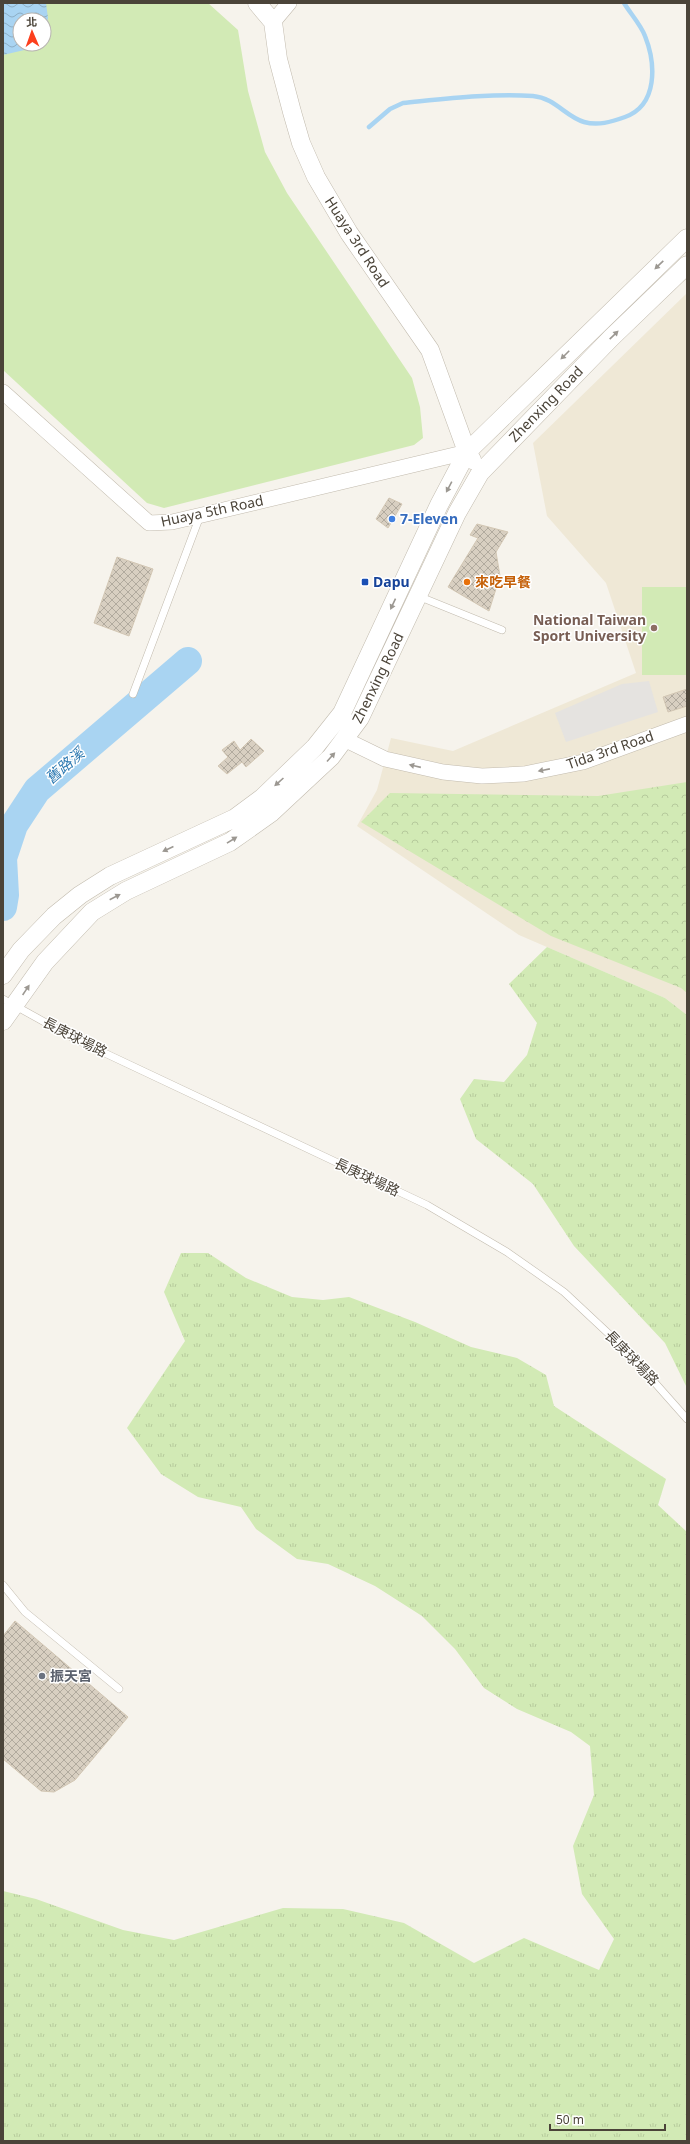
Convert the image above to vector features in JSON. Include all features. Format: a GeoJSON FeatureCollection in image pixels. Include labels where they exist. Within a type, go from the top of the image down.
{"type":"FeatureCollection","features":[{"type":"Feature","properties":{"kind":"street"},"geometry":{"type":"LineString","coordinates":[[257,3],[273,22],[288,3]]}},
{"type":"Feature","properties":{"kind":"street","name":"Huaya 3rd Road"},"geometry":{"type":"LineString","coordinates":[[273,22],[278,59],[301,144],[310,164],[349,233],[430,350],[467,452],[480,473]]}},
{"type":"Feature","properties":{"kind":"street","name":"Zhenxing Road"},"geometry":{"type":"LineString","coordinates":[[3,975],[21,950],[54,916],[80,895],[110,876],[235,818],[262,798],[315,747],[342,713],[439,505],[467,452],[687,238]]}},
{"type":"Feature","properties":{"kind":"street","name":"Zhenxing Road"},"geometry":{"type":"LineString","coordinates":[[3,1021],[9,1002],[92,912],[126,891],[230,842],[271,813],[304,784],[346,740],[360,718],[457,513],[480,473],[611,338],[687,265]]}},
{"type":"Feature","properties":{"kind":"street","name":"Huaya 5th Road"},"geometry":{"type":"LineString","coordinates":[[3,392],[148,523],[172,522],[467,452]]}},
{"type":"Feature","properties":{"kind":"street","name":"Tida 3rd Road"},"geometry":{"type":"LineString","coordinates":[[346,740],[385,759],[443,772],[496,775],[524,774],[583,762],[687,724]]}},
{"type":"Feature","properties":{"kind":"street"},"geometry":{"type":"LineString","coordinates":[[329,729],[346,740]]}},
{"type":"Feature","properties":{"kind":"lane"},"geometry":{"type":"LineString","coordinates":[[133,694],[200,515]]}},
{"type":"Feature","properties":{"kind":"lane"},"geometry":{"type":"LineString","coordinates":[[418,596],[502,630]]}},
{"type":"Feature","properties":{"kind":"lane","name":"長庚球場路"},"geometry":{"type":"LineString","coordinates":[[9,1002],[75,1039],[427,1205],[507,1252],[564,1292],[625,1348],[687,1419]]}},
{"type":"Feature","properties":{"kind":"lane"},"geometry":{"type":"LineString","coordinates":[[3,1585],[25,1612],[119,1689]]}},
{"type":"Feature","properties":{"kind":"shaded area","name":"National Taiwan Sport University"},"geometry":{"type":"Polygon","coordinates":[[[687,293],[687,1015],[665,998],[519,935],[357,826],[377,790],[391,738],[453,751],[636,673],[606,583],[547,516],[533,443],[687,293]]]}},
{"type":"Feature","properties":{"kind":"shaded area"},"geometry":{"type":"Polygon","coordinates":[[[649,681],[658,712],[566,742],[555,713],[622,684],[649,681]]]}},
{"type":"Feature","properties":{"kind":"green space"},"geometry":{"type":"Polygon","coordinates":[[[3,3],[208,3],[238,30],[248,91],[265,152],[287,193],[412,378],[420,407],[423,438],[414,445],[164,508],[147,503],[3,370],[3,3]]]}},
{"type":"Feature","properties":{"kind":"green space"},"geometry":{"type":"Polygon","coordinates":[[[642,587],[687,587],[687,675],[642,675],[642,587]]]}},
{"type":"Feature","properties":{"kind":"green space"},"geometry":{"type":"Polygon","coordinates":[[[687,782],[687,993],[681,988],[551,936],[361,822],[390,793],[598,796],[687,782]]]}},
{"type":"Feature","properties":{"kind":"green space"},"geometry":{"type":"Polygon","coordinates":[[[547,947],[665,998],[687,1015],[687,1388],[665,1343],[574,1246],[533,1184],[476,1139],[460,1099],[474,1079],[504,1082],[527,1055],[537,1023],[509,984],[547,947]]]}},
{"type":"Feature","properties":{"kind":"green space"},"geometry":{"type":"Polygon","coordinates":[[[181,1253],[208,1253],[246,1278],[292,1297],[323,1300],[349,1297],[415,1322],[471,1347],[517,1358],[546,1375],[554,1406],[666,1479],[658,1505],[687,1532],[687,2141],[3,2141],[3,1891],[36,1899],[123,1930],[174,1940],[283,1908],[343,1909],[404,1923],[474,1963],[524,1938],[599,1970],[614,1939],[582,1894],[573,1846],[594,1795],[590,1746],[571,1732],[517,1709],[484,1688],[455,1649],[422,1616],[375,1586],[328,1564],[297,1559],[256,1529],[241,1507],[198,1497],[161,1474],[127,1428],[185,1341],[164,1292],[181,1253]]]}},
{"type":"Feature","properties":{"kind":"water"},"geometry":{"type":"Polygon","coordinates":[[[3,3],[46,3],[47,12],[12,12],[12,52],[16,52],[3,55],[3,3]]]}},
{"type":"Feature","properties":{"kind":"building"},"geometry":{"type":"Polygon","coordinates":[[[389,498],[402,504],[388,528],[376,519],[389,498]]]}},
{"type":"Feature","properties":{"kind":"building"},"geometry":{"type":"Polygon","coordinates":[[[477,524],[508,532],[496,552],[500,576],[489,611],[448,587],[478,538],[470,535],[477,524]]]}},
{"type":"Feature","properties":{"kind":"building"},"geometry":{"type":"Polygon","coordinates":[[[117,557],[153,569],[129,636],[94,623],[117,557]]]}},
{"type":"Feature","properties":{"kind":"building"},"geometry":{"type":"Polygon","coordinates":[[[687,689],[687,706],[668,712],[663,697],[687,689]]]}},
{"type":"Feature","properties":{"kind":"building"},"geometry":{"type":"Polygon","coordinates":[[[251,739],[264,751],[246,767],[242,762],[227,774],[218,766],[228,757],[222,750],[234,741],[240,750],[251,739]]]}},
{"type":"Feature","properties":{"kind":"building","name":"振天宮"},"geometry":{"type":"Polygon","coordinates":[[[15,1621],[128,1717],[75,1780],[54,1792],[41,1791],[3,1759],[3,1636],[15,1621]]]}},
{"type":"Feature","properties":{"kind":"waterway"},"geometry":{"type":"LineString","coordinates":[[369,127],[390,109],[403,103],[485,96],[517,95],[541,97],[578,120],[594,124],[604,123],[625,117],[636,111],[644,103],[652,82],[652,71],[649,47],[645,36],[624,3]]}},
{"type":"Feature","properties":{"kind":"waterway","name":"舊路溪"},"geometry":{"type":"LineString","coordinates":[[3,907],[5,895],[3,858],[14,825],[37,790],[188,661]]}},
{"type":"Feature","properties":{"kind":"place","name":"7-Eleven"},"geometry":{"type":"Point","coordinates":[392,519]}},
{"type":"Feature","properties":{"kind":"place","name":"Dapu"},"geometry":{"type":"Point","coordinates":[365,582]}},
{"type":"Feature","properties":{"kind":"place","name":"來吃早餐"},"geometry":{"type":"Point","coordinates":[467,582]}},
{"type":"Feature","properties":{"kind":"place","name":"National Taiwan Sport University"},"geometry":{"type":"Point","coordinates":[654,628]}},
{"type":"Feature","properties":{"kind":"place","name":"振天宮"},"geometry":{"type":"Point","coordinates":[42,1676]}}]}
